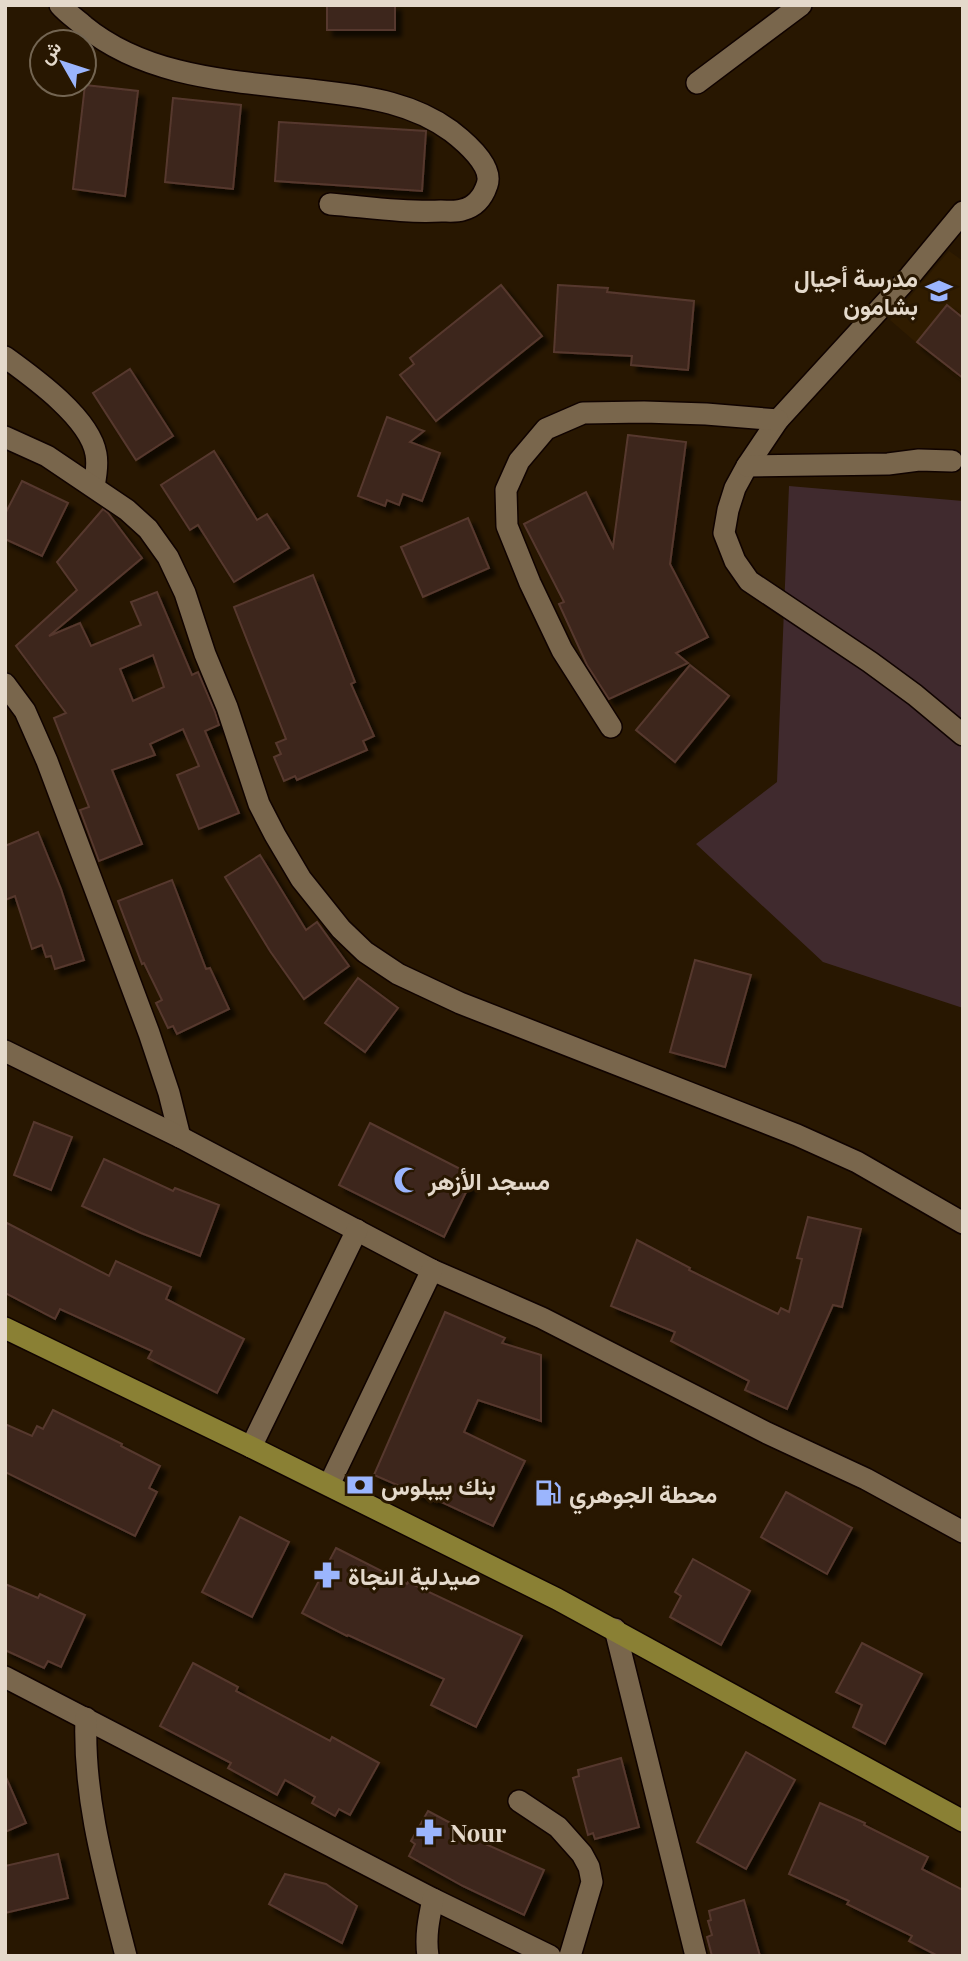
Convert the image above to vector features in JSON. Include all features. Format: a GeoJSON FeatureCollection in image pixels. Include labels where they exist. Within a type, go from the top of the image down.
{"type":"FeatureCollection","features":[{"type":"Feature","properties":{"kind":"main road"},"geometry":{"type":"LineString","coordinates":[[5,1328],[329,1485],[615,1629],[963,1821]]}},
{"type":"Feature","properties":{"kind":"street"},"geometry":{"type":"LineString","coordinates":[[60,5],[99,38],[142,61],[192,74],[364,97],[413,109],[435,121],[469,146],[483,163],[489,180],[484,193],[475,204],[461,211],[428,212],[330,204]]}},
{"type":"Feature","properties":{"kind":"street"},"geometry":{"type":"LineString","coordinates":[[697,83],[801,5]]}},
{"type":"Feature","properties":{"kind":"street"},"geometry":{"type":"LineString","coordinates":[[963,212],[910,276],[778,420],[735,488],[724,533],[735,561],[749,581],[870,662],[963,735]]}},
{"type":"Feature","properties":{"kind":"street"},"geometry":{"type":"LineString","coordinates":[[5,357],[33,377],[77,417],[93,441],[97,466],[94,486]]}},
{"type":"Feature","properties":{"kind":"street"},"geometry":{"type":"LineString","coordinates":[[611,727],[562,650],[507,526],[506,490],[519,461],[546,429],[583,413],[656,412],[778,420]]}},
{"type":"Feature","properties":{"kind":"street"},"geometry":{"type":"LineString","coordinates":[[5,437],[47,456],[127,510],[148,529],[168,557],[185,593],[259,804],[301,879],[341,929],[365,952],[398,974],[460,1003],[797,1135],[857,1163],[963,1223]]}},
{"type":"Feature","properties":{"kind":"street"},"geometry":{"type":"LineString","coordinates":[[747,466],[952,461]]}},
{"type":"Feature","properties":{"kind":"street"},"geometry":{"type":"LineString","coordinates":[[5,684],[25,712],[47,761],[149,1033],[180,1137]]}},
{"type":"Feature","properties":{"kind":"street"},"geometry":{"type":"LineString","coordinates":[[5,1051],[180,1137],[432,1270],[554,1324],[767,1433],[866,1479],[963,1532]]}},
{"type":"Feature","properties":{"kind":"street"},"geometry":{"type":"LineString","coordinates":[[251,1447],[357,1230]]}},
{"type":"Feature","properties":{"kind":"street"},"geometry":{"type":"LineString","coordinates":[[329,1485],[432,1270]]}},
{"type":"Feature","properties":{"kind":"street"},"geometry":{"type":"LineString","coordinates":[[615,1629],[696,1956]]}},
{"type":"Feature","properties":{"kind":"street"},"geometry":{"type":"LineString","coordinates":[[5,1677],[433,1899],[550,1956]]}},
{"type":"Feature","properties":{"kind":"street"},"geometry":{"type":"LineString","coordinates":[[86,1718],[90,1804],[126,1956]]}},
{"type":"Feature","properties":{"kind":"street"},"geometry":{"type":"LineString","coordinates":[[519,1801],[558,1827],[582,1854],[589,1867],[592,1882],[570,1956]]}},
{"type":"Feature","properties":{"kind":"street"},"geometry":{"type":"LineString","coordinates":[[428,1956],[428,1921],[433,1899]]}},
{"type":"Feature","properties":{"kind":"shaded area","name":"مدرسة أجيال بشامون"},"geometry":{"type":"Polygon","coordinates":[[[949,251],[963,261],[963,383],[890,320],[949,251]]]}},
{"type":"Feature","properties":{"kind":"shaded area"},"geometry":{"type":"Polygon","coordinates":[[[789,486],[963,501],[963,1008],[823,962],[696,844],[777,782],[789,486]]]}},
{"type":"Feature","properties":{"kind":"building"},"geometry":{"type":"Polygon","coordinates":[[[327,5],[395,5],[395,30],[327,30],[327,5]]]}},
{"type":"Feature","properties":{"kind":"building"},"geometry":{"type":"Polygon","coordinates":[[[98,86],[138,91],[125,196],[73,189],[84,98],[98,98],[98,86]]]}},
{"type":"Feature","properties":{"kind":"building"},"geometry":{"type":"Polygon","coordinates":[[[173,98],[241,105],[233,189],[165,182],[173,98]]]}},
{"type":"Feature","properties":{"kind":"building"},"geometry":{"type":"Polygon","coordinates":[[[279,122],[426,131],[422,191],[275,181],[279,122]]]}},
{"type":"Feature","properties":{"kind":"building"},"geometry":{"type":"Polygon","coordinates":[[[501,285],[542,336],[436,421],[400,375],[414,364],[410,358],[501,285]]]}},
{"type":"Feature","properties":{"kind":"building"},"geometry":{"type":"Polygon","coordinates":[[[558,285],[608,288],[607,292],[694,301],[688,370],[631,365],[632,356],[554,352],[558,285]]]}},
{"type":"Feature","properties":{"kind":"building"},"geometry":{"type":"Polygon","coordinates":[[[947,305],[963,318],[963,378],[917,342],[947,305]]]}},
{"type":"Feature","properties":{"kind":"building"},"geometry":{"type":"Polygon","coordinates":[[[130,369],[173,436],[136,460],[93,393],[130,369]]]}},
{"type":"Feature","properties":{"kind":"building"},"geometry":{"type":"Polygon","coordinates":[[[387,417],[424,431],[410,442],[440,453],[422,501],[403,494],[399,505],[387,500],[385,506],[358,496],[387,417]]]}},
{"type":"Feature","properties":{"kind":"building"},"geometry":{"type":"Polygon","coordinates":[[[628,435],[686,442],[670,564],[708,637],[676,653],[688,663],[609,699],[587,665],[559,604],[564,602],[524,524],[586,492],[613,547],[628,435]]]}},
{"type":"Feature","properties":{"kind":"building"},"geometry":{"type":"Polygon","coordinates":[[[214,451],[257,520],[267,514],[289,548],[234,582],[198,525],[190,530],[161,485],[214,451]]]}},
{"type":"Feature","properties":{"kind":"building"},"geometry":{"type":"Polygon","coordinates":[[[22,481],[68,503],[42,556],[5,539],[5,514],[22,481]]]}},
{"type":"Feature","properties":{"kind":"building"},"geometry":{"type":"Polygon","coordinates":[[[103,509],[142,558],[49,636],[80,623],[91,646],[141,625],[131,602],[157,592],[192,675],[198,672],[215,712],[219,725],[205,731],[239,813],[199,829],[177,775],[199,766],[183,729],[150,744],[155,755],[112,770],[142,844],[99,861],[80,810],[89,807],[54,718],[66,713],[16,646],[77,590],[57,562],[103,509]],[[153,655],[120,669],[133,701],[164,687],[153,655]]]}},
{"type":"Feature","properties":{"kind":"building"},"geometry":{"type":"Polygon","coordinates":[[[468,518],[489,568],[423,597],[401,547],[468,518]]]}},
{"type":"Feature","properties":{"kind":"building"},"geometry":{"type":"Polygon","coordinates":[[[313,575],[355,682],[351,684],[374,736],[363,741],[367,750],[297,780],[295,776],[284,781],[274,757],[281,754],[276,743],[286,739],[234,607],[313,575]]]}},
{"type":"Feature","properties":{"kind":"building"},"geometry":{"type":"Polygon","coordinates":[[[690,665],[729,696],[675,762],[636,730],[690,665]]]}},
{"type":"Feature","properties":{"kind":"building"},"geometry":{"type":"Polygon","coordinates":[[[38,832],[61,889],[84,960],[55,969],[51,956],[46,957],[42,945],[32,949],[15,896],[5,900],[5,846],[38,832]]]}},
{"type":"Feature","properties":{"kind":"building"},"geometry":{"type":"Polygon","coordinates":[[[260,855],[306,930],[317,922],[349,966],[304,999],[270,951],[225,877],[260,855]]]}},
{"type":"Feature","properties":{"kind":"building"},"geometry":{"type":"Polygon","coordinates":[[[172,880],[206,969],[210,968],[229,1009],[177,1034],[173,1026],[168,1028],[156,1003],[162,1000],[144,963],[142,964],[118,901],[172,880]]]}},
{"type":"Feature","properties":{"kind":"building"},"geometry":{"type":"Polygon","coordinates":[[[695,960],[751,975],[725,1067],[670,1052],[695,960]]]}},
{"type":"Feature","properties":{"kind":"building"},"geometry":{"type":"Polygon","coordinates":[[[358,978],[398,1008],[365,1052],[325,1023],[358,978]]]}},
{"type":"Feature","properties":{"kind":"building"},"geometry":{"type":"Polygon","coordinates":[[[34,1122],[72,1137],[51,1190],[14,1175],[34,1122]]]}},
{"type":"Feature","properties":{"kind":"building","name":"مسجد الأزهر"},"geometry":{"type":"Polygon","coordinates":[[[370,1123],[474,1176],[444,1237],[339,1185],[370,1123]]]}},
{"type":"Feature","properties":{"kind":"building"},"geometry":{"type":"Polygon","coordinates":[[[104,1159],[173,1191],[175,1188],[219,1205],[200,1256],[82,1206],[104,1159]]]}},
{"type":"Feature","properties":{"kind":"building"},"geometry":{"type":"Polygon","coordinates":[[[808,1217],[861,1229],[842,1307],[833,1305],[787,1409],[745,1390],[749,1381],[671,1341],[675,1332],[611,1306],[637,1240],[690,1268],[689,1270],[778,1314],[781,1308],[789,1312],[802,1259],[797,1258],[808,1217]]]}},
{"type":"Feature","properties":{"kind":"building"},"geometry":{"type":"Polygon","coordinates":[[[5,1222],[109,1276],[116,1261],[171,1287],[166,1299],[244,1339],[217,1393],[148,1358],[152,1351],[60,1309],[55,1319],[5,1293],[5,1222]]]}},
{"type":"Feature","properties":{"kind":"building"},"geometry":{"type":"Polygon","coordinates":[[[445,1312],[505,1338],[502,1343],[541,1355],[541,1421],[478,1400],[464,1432],[525,1461],[493,1526],[374,1475],[445,1312]]]}},
{"type":"Feature","properties":{"kind":"building"},"geometry":{"type":"Polygon","coordinates":[[[53,1410],[160,1466],[149,1488],[157,1492],[135,1536],[5,1472],[5,1424],[32,1436],[37,1426],[43,1429],[53,1410]]]}},
{"type":"Feature","properties":{"kind":"building"},"geometry":{"type":"Polygon","coordinates":[[[786,1492],[852,1528],[827,1574],[761,1537],[786,1492]]]}},
{"type":"Feature","properties":{"kind":"building"},"geometry":{"type":"Polygon","coordinates":[[[240,1517],[289,1542],[252,1617],[202,1592],[240,1517]]]}},
{"type":"Feature","properties":{"kind":"building"},"geometry":{"type":"Polygon","coordinates":[[[336,1548],[407,1584],[408,1582],[522,1636],[476,1727],[431,1705],[444,1679],[302,1613],[336,1548]]]}},
{"type":"Feature","properties":{"kind":"building"},"geometry":{"type":"Polygon","coordinates":[[[693,1559],[750,1591],[721,1645],[670,1617],[681,1596],[675,1592],[693,1559]]]}},
{"type":"Feature","properties":{"kind":"building"},"geometry":{"type":"Polygon","coordinates":[[[5,1584],[38,1598],[40,1594],[85,1615],[61,1667],[48,1661],[44,1668],[5,1650],[5,1584]]]}},
{"type":"Feature","properties":{"kind":"building"},"geometry":{"type":"Polygon","coordinates":[[[862,1643],[922,1674],[885,1744],[853,1727],[862,1705],[836,1692],[862,1643]]]}},
{"type":"Feature","properties":{"kind":"building"},"geometry":{"type":"Polygon","coordinates":[[[193,1663],[238,1687],[236,1691],[330,1741],[332,1737],[379,1763],[350,1815],[339,1809],[335,1816],[312,1803],[315,1797],[285,1780],[277,1795],[228,1768],[231,1763],[160,1726],[193,1663]]]}},
{"type":"Feature","properties":{"kind":"building"},"geometry":{"type":"Polygon","coordinates":[[[746,1752],[795,1780],[746,1869],[697,1842],[746,1752]]]}},
{"type":"Feature","properties":{"kind":"building"},"geometry":{"type":"Polygon","coordinates":[[[621,1758],[639,1827],[595,1839],[593,1833],[588,1835],[573,1778],[579,1776],[578,1770],[621,1758]]]}},
{"type":"Feature","properties":{"kind":"building"},"geometry":{"type":"Polygon","coordinates":[[[5,1775],[26,1823],[5,1832],[5,1775]]]}},
{"type":"Feature","properties":{"kind":"building"},"geometry":{"type":"Polygon","coordinates":[[[820,1803],[865,1823],[864,1825],[928,1857],[922,1869],[963,1890],[963,1956],[938,1956],[909,1941],[912,1936],[847,1904],[849,1901],[789,1874],[820,1803]]]}},
{"type":"Feature","properties":{"kind":"building"},"geometry":{"type":"Polygon","coordinates":[[[428,1811],[484,1841],[483,1843],[544,1870],[524,1915],[409,1856],[415,1844],[411,1841],[428,1811]]]}},
{"type":"Feature","properties":{"kind":"building"},"geometry":{"type":"Polygon","coordinates":[[[58,1854],[68,1898],[5,1913],[5,1866],[58,1854]]]}},
{"type":"Feature","properties":{"kind":"building"},"geometry":{"type":"Polygon","coordinates":[[[285,1874],[326,1884],[357,1906],[342,1943],[269,1904],[285,1874]]]}},
{"type":"Feature","properties":{"kind":"building"},"geometry":{"type":"Polygon","coordinates":[[[744,1900],[760,1956],[712,1956],[707,1937],[712,1935],[708,1921],[711,1920],[709,1911],[744,1900]]]}},
{"type":"Feature","properties":{"kind":"place","name":"مدرسة أجيال بشامون"},"geometry":{"type":"Point","coordinates":[939,291]}},
{"type":"Feature","properties":{"kind":"place","name":"مسجد الأزهر"},"geometry":{"type":"Point","coordinates":[407,1180]}},
{"type":"Feature","properties":{"kind":"place","name":"بنك بيبلوس"},"geometry":{"type":"Point","coordinates":[360,1485]}},
{"type":"Feature","properties":{"kind":"place","name":"محطة الجوهري"},"geometry":{"type":"Point","coordinates":[548,1493]}},
{"type":"Feature","properties":{"kind":"place","name":"صيدلية النجاة"},"geometry":{"type":"Point","coordinates":[327,1575]}},
{"type":"Feature","properties":{"kind":"place","name":"Nour"},"geometry":{"type":"Point","coordinates":[429,1832]}}]}
